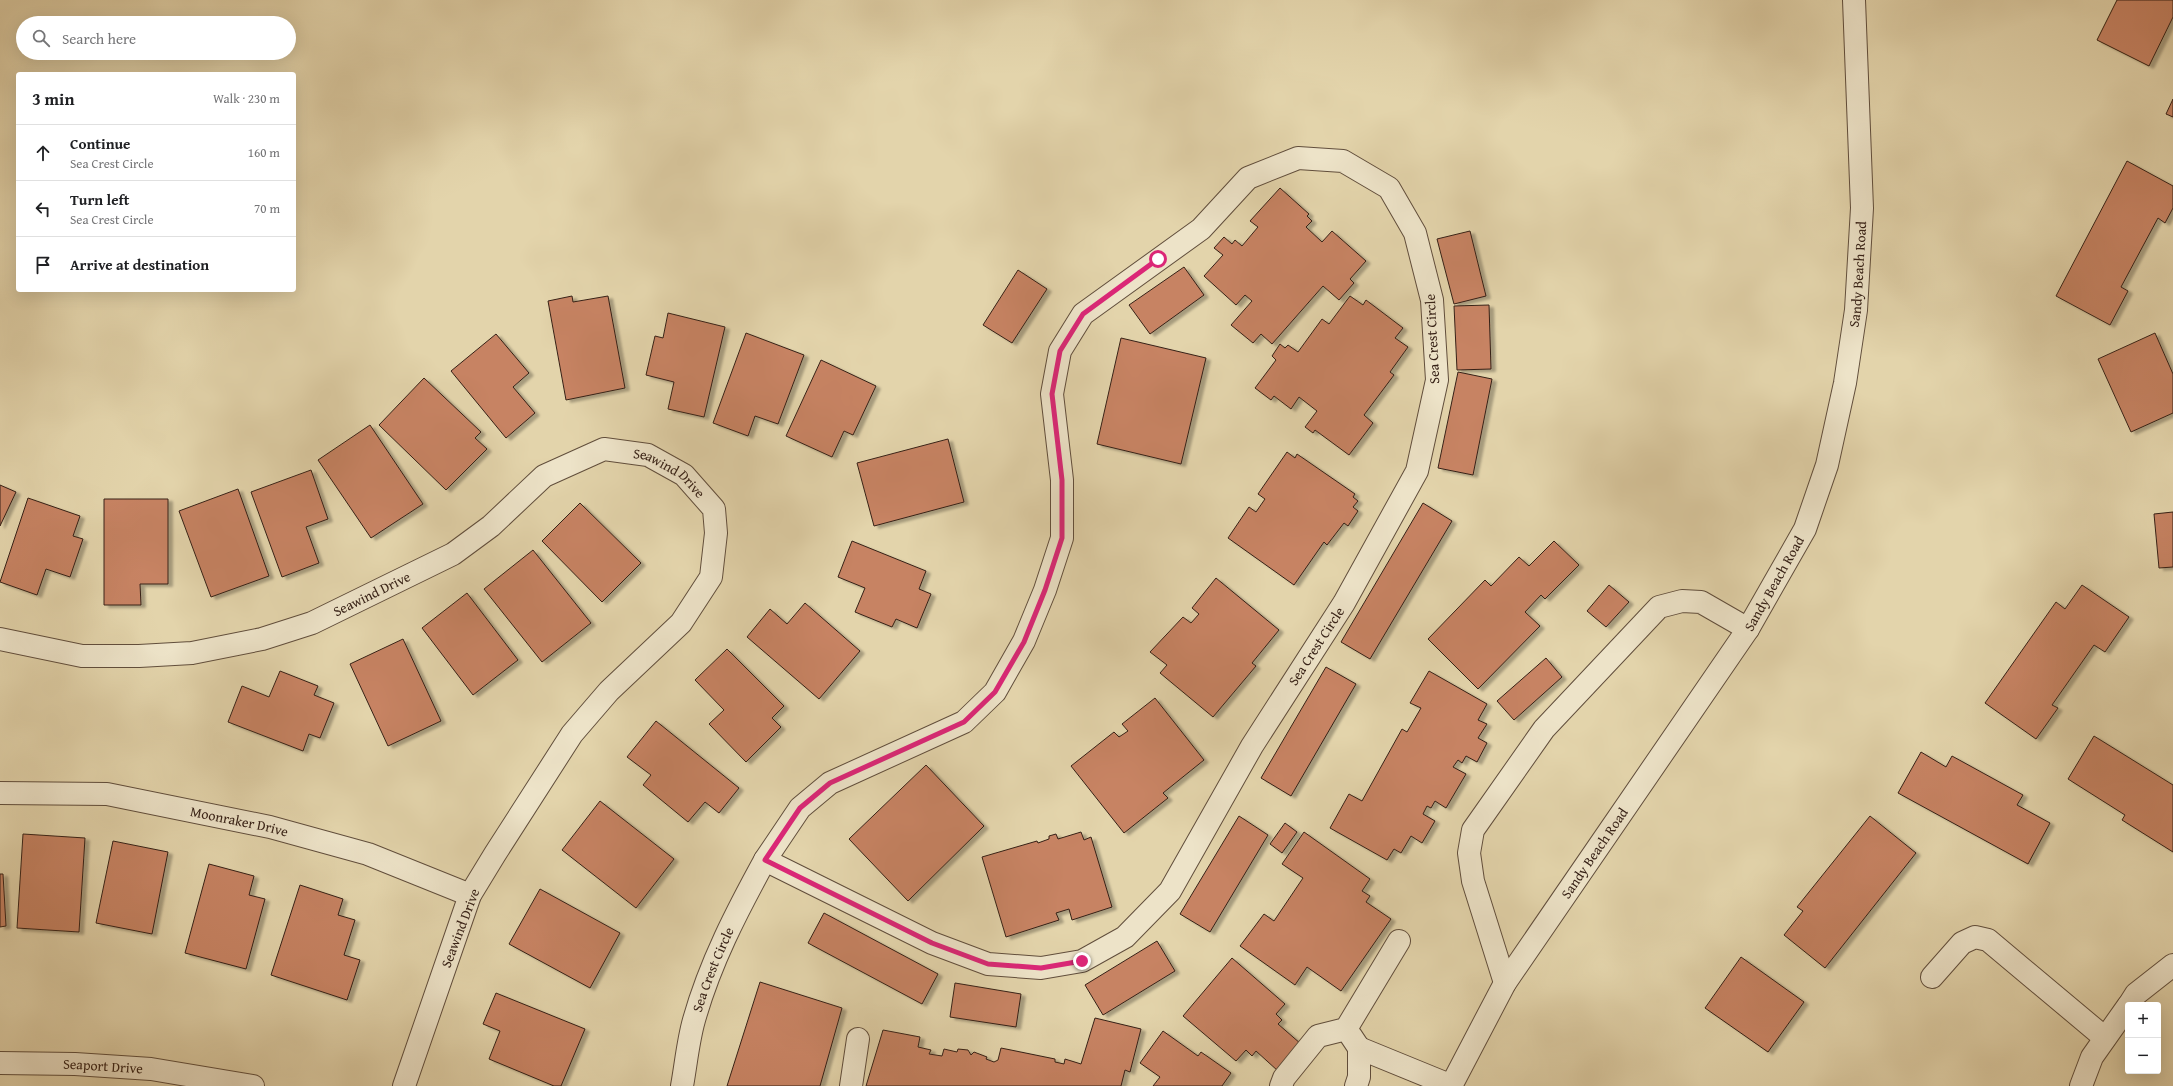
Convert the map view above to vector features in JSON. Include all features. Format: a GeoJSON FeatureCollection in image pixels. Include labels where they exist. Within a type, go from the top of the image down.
{"type":"FeatureCollection","features":[{"type":"Feature","properties":{"kind":"street","name":"Sandy Beach Road"},"geometry":{"type":"LineString","coordinates":[[1451,1086],[1505,984],[1748,629],[1805,529],[1827,465],[1845,383],[1856,310],[1862,208],[1854,0]]}},
{"type":"Feature","properties":{"kind":"street","name":"Sea Crest Circle"},"geometry":{"type":"LineString","coordinates":[[682,1086],[694,1021],[708,979],[734,915],[765,860],[800,808],[830,783],[964,722],[995,692],[1024,642],[1045,590],[1062,538],[1062,480],[1052,394],[1060,351],[1083,314],[1201,229],[1248,178],[1298,158],[1343,161],[1389,188],[1415,232],[1432,300],[1437,380],[1417,471],[1344,603],[1252,746],[1170,891],[1125,937],[1082,961],[1041,968],[988,964],[932,943],[765,860]]}},
{"type":"Feature","properties":{"kind":"street","name":"Seawind Drive"},"geometry":{"type":"LineString","coordinates":[[0,639],[82,656],[139,656],[192,653],[262,639],[312,623],[453,554],[491,526],[544,476],[604,449],[648,455],[684,475],[714,509],[716,533],[711,577],[681,623],[609,691],[572,734],[470,895],[404,1086]]}},
{"type":"Feature","properties":{"kind":"street"},"geometry":{"type":"LineString","coordinates":[[1505,984],[1473,881],[1469,853],[1473,830],[1544,729],[1660,607],[1682,601],[1701,602],[1748,629]]}},
{"type":"Feature","properties":{"kind":"street","name":"Moonraker Drive"},"geometry":{"type":"LineString","coordinates":[[0,793],[107,794],[270,827],[368,854],[470,895]]}},
{"type":"Feature","properties":{"kind":"street"},"geometry":{"type":"LineString","coordinates":[[1932,977],[1962,943],[1975,936],[1988,940],[2105,1038]]}},
{"type":"Feature","properties":{"kind":"street"},"geometry":{"type":"LineString","coordinates":[[1281,1086],[1284,1078],[1318,1036],[1346,1028],[1399,941]]}},
{"type":"Feature","properties":{"kind":"street"},"geometry":{"type":"LineString","coordinates":[[2130,1002],[2136,994],[2173,965]]}},
{"type":"Feature","properties":{"kind":"street"},"geometry":{"type":"LineString","coordinates":[[2081,1086],[2092,1057],[2125,1009]]}},
{"type":"Feature","properties":{"kind":"street"},"geometry":{"type":"LineString","coordinates":[[1346,1028],[1359,1048],[1359,1077],[1356,1086]]}},
{"type":"Feature","properties":{"kind":"street"},"geometry":{"type":"LineString","coordinates":[[851,1086],[858,1039]]}},
{"type":"Feature","properties":{"kind":"street"},"geometry":{"type":"LineString","coordinates":[[1359,1048],[1451,1086]]}},
{"type":"Feature","properties":{"kind":"street","name":"Seaport Drive"},"geometry":{"type":"LineString","coordinates":[[0,1063],[74,1064],[152,1069],[253,1086]]}},
{"type":"Feature","properties":{"kind":"building"},"geometry":{"type":"Polygon","coordinates":[[[2117,0],[2173,0],[2173,17],[2149,66],[2097,40],[2117,0]]]}},
{"type":"Feature","properties":{"kind":"building"},"geometry":{"type":"Polygon","coordinates":[[[2173,99],[2173,117],[2166,114],[2173,99]]]}},
{"type":"Feature","properties":{"kind":"building"},"geometry":{"type":"Polygon","coordinates":[[[2127,161],[2173,186],[2173,208],[2165,223],[2158,218],[2121,287],[2128,291],[2110,325],[2056,296],[2127,161]]]}},
{"type":"Feature","properties":{"kind":"building"},"geometry":{"type":"Polygon","coordinates":[[[1280,188],[1309,214],[1307,216],[1312,221],[1306,227],[1322,242],[1332,231],[1366,261],[1350,279],[1354,283],[1339,300],[1323,286],[1272,344],[1261,334],[1253,343],[1231,325],[1252,301],[1245,295],[1236,305],[1204,276],[1223,255],[1214,248],[1224,237],[1232,244],[1235,240],[1242,246],[1258,227],[1250,221],[1280,188]]]}},
{"type":"Feature","properties":{"kind":"building"},"geometry":{"type":"Polygon","coordinates":[[[1470,231],[1486,296],[1454,304],[1437,239],[1470,231]]]}},
{"type":"Feature","properties":{"kind":"building"},"geometry":{"type":"Polygon","coordinates":[[[1184,267],[1204,295],[1150,334],[1129,305],[1184,267]]]}},
{"type":"Feature","properties":{"kind":"building"},"geometry":{"type":"Polygon","coordinates":[[[1018,270],[1047,289],[1012,343],[983,325],[1018,270]]]}},
{"type":"Feature","properties":{"kind":"building"},"geometry":{"type":"Polygon","coordinates":[[[572,296],[573,302],[608,296],[625,388],[566,400],[548,301],[572,296]]]}},
{"type":"Feature","properties":{"kind":"building"},"geometry":{"type":"Polygon","coordinates":[[[1350,296],[1363,305],[1366,300],[1403,328],[1395,338],[1408,347],[1390,372],[1394,375],[1364,415],[1373,423],[1349,455],[1315,430],[1313,433],[1305,427],[1317,411],[1299,397],[1291,409],[1274,396],[1271,400],[1255,388],[1276,360],[1272,356],[1280,344],[1285,348],[1288,345],[1298,352],[1322,319],[1329,324],[1350,296]]]}},
{"type":"Feature","properties":{"kind":"building"},"geometry":{"type":"Polygon","coordinates":[[[1489,305],[1491,369],[1457,370],[1454,306],[1489,305]]]}},
{"type":"Feature","properties":{"kind":"building"},"geometry":{"type":"Polygon","coordinates":[[[668,313],[725,327],[704,417],[668,409],[674,382],[646,375],[655,336],[663,338],[668,313]]]}},
{"type":"Feature","properties":{"kind":"building"},"geometry":{"type":"Polygon","coordinates":[[[746,333],[804,355],[778,424],[755,416],[748,436],[713,423],[746,333]]]}},
{"type":"Feature","properties":{"kind":"building"},"geometry":{"type":"Polygon","coordinates":[[[2155,333],[2173,374],[2173,413],[2131,432],[2098,359],[2155,333]]]}},
{"type":"Feature","properties":{"kind":"building"},"geometry":{"type":"Polygon","coordinates":[[[496,334],[529,373],[513,387],[535,413],[506,438],[451,371],[496,334]]]}},
{"type":"Feature","properties":{"kind":"building"},"geometry":{"type":"Polygon","coordinates":[[[1121,338],[1206,358],[1181,464],[1097,444],[1121,338]]]}},
{"type":"Feature","properties":{"kind":"building"},"geometry":{"type":"Polygon","coordinates":[[[821,360],[876,386],[853,435],[844,431],[832,457],[786,436],[821,360]]]}},
{"type":"Feature","properties":{"kind":"building"},"geometry":{"type":"Polygon","coordinates":[[[1458,372],[1492,379],[1473,475],[1438,468],[1458,372]]]}},
{"type":"Feature","properties":{"kind":"building"},"geometry":{"type":"Polygon","coordinates":[[[424,378],[481,432],[475,438],[487,449],[446,490],[379,425],[424,378]]]}},
{"type":"Feature","properties":{"kind":"building"},"geometry":{"type":"Polygon","coordinates":[[[370,425],[423,504],[371,538],[318,460],[370,425]]]}},
{"type":"Feature","properties":{"kind":"building"},"geometry":{"type":"Polygon","coordinates":[[[948,439],[964,502],[874,526],[857,463],[948,439]]]}},
{"type":"Feature","properties":{"kind":"building"},"geometry":{"type":"Polygon","coordinates":[[[1287,452],[1295,458],[1297,454],[1355,494],[1353,497],[1358,501],[1353,507],[1358,511],[1348,526],[1344,523],[1327,545],[1324,542],[1294,585],[1228,538],[1249,507],[1256,512],[1265,499],[1258,494],[1287,452]]]}},
{"type":"Feature","properties":{"kind":"building"},"geometry":{"type":"Polygon","coordinates":[[[311,470],[328,519],[306,527],[319,563],[282,577],[251,492],[311,470]]]}},
{"type":"Feature","properties":{"kind":"building"},"geometry":{"type":"Polygon","coordinates":[[[0,485],[16,492],[0,526],[0,485]]]}},
{"type":"Feature","properties":{"kind":"building"},"geometry":{"type":"Polygon","coordinates":[[[238,489],[269,576],[211,597],[179,511],[238,489]]]}},
{"type":"Feature","properties":{"kind":"building"},"geometry":{"type":"Polygon","coordinates":[[[28,498],[80,516],[73,536],[83,539],[70,577],[46,569],[37,595],[0,582],[28,498]]]}},
{"type":"Feature","properties":{"kind":"building"},"geometry":{"type":"Polygon","coordinates":[[[104,499],[168,499],[168,584],[140,584],[141,605],[104,605],[104,499]]]}},
{"type":"Feature","properties":{"kind":"building"},"geometry":{"type":"Polygon","coordinates":[[[580,503],[641,563],[602,602],[542,541],[580,503]]]}},
{"type":"Feature","properties":{"kind":"building"},"geometry":{"type":"Polygon","coordinates":[[[1423,503],[1452,521],[1370,659],[1341,642],[1423,503]]]}},
{"type":"Feature","properties":{"kind":"building"},"geometry":{"type":"Polygon","coordinates":[[[2173,512],[2173,567],[2159,568],[2154,514],[2173,512]]]}},
{"type":"Feature","properties":{"kind":"building"},"geometry":{"type":"Polygon","coordinates":[[[852,541],[926,571],[919,589],[931,594],[917,628],[896,619],[892,627],[855,612],[865,588],[838,577],[852,541]]]}},
{"type":"Feature","properties":{"kind":"building"},"geometry":{"type":"Polygon","coordinates":[[[1554,541],[1579,565],[1545,599],[1541,595],[1525,612],[1540,626],[1478,689],[1428,639],[1485,580],[1491,586],[1519,557],[1529,566],[1554,541]]]}},
{"type":"Feature","properties":{"kind":"building"},"geometry":{"type":"Polygon","coordinates":[[[533,550],[591,623],[542,662],[484,589],[533,550]]]}},
{"type":"Feature","properties":{"kind":"building"},"geometry":{"type":"Polygon","coordinates":[[[1216,578],[1279,630],[1252,663],[1256,666],[1213,717],[1160,673],[1167,665],[1150,652],[1183,617],[1191,623],[1199,614],[1192,608],[1216,578]]]}},
{"type":"Feature","properties":{"kind":"building"},"geometry":{"type":"Polygon","coordinates":[[[1609,585],[1629,602],[1606,627],[1587,611],[1609,585]]]}},
{"type":"Feature","properties":{"kind":"building"},"geometry":{"type":"Polygon","coordinates":[[[2082,585],[2129,617],[2105,652],[2094,645],[2052,705],[2058,708],[2036,739],[1985,703],[2056,602],[2065,609],[2082,585]]]}},
{"type":"Feature","properties":{"kind":"building"},"geometry":{"type":"Polygon","coordinates":[[[467,593],[518,660],[473,695],[422,628],[467,593]]]}},
{"type":"Feature","properties":{"kind":"building"},"geometry":{"type":"Polygon","coordinates":[[[805,603],[860,651],[819,699],[747,637],[770,609],[787,624],[805,603]]]}},
{"type":"Feature","properties":{"kind":"building"},"geometry":{"type":"Polygon","coordinates":[[[403,639],[441,721],[388,746],[350,664],[403,639]]]}},
{"type":"Feature","properties":{"kind":"building"},"geometry":{"type":"Polygon","coordinates":[[[727,649],[784,706],[772,718],[781,727],[746,762],[709,724],[724,710],[695,680],[727,649]]]}},
{"type":"Feature","properties":{"kind":"building"},"geometry":{"type":"Polygon","coordinates":[[[1546,658],[1562,677],[1514,720],[1497,701],[1546,658]]]}},
{"type":"Feature","properties":{"kind":"building"},"geometry":{"type":"Polygon","coordinates":[[[1326,667],[1356,684],[1291,796],[1261,778],[1326,667]]]}},
{"type":"Feature","properties":{"kind":"building"},"geometry":{"type":"Polygon","coordinates":[[[280,671],[318,686],[314,695],[334,703],[320,738],[309,734],[303,751],[228,722],[242,686],[269,697],[280,671]]]}},
{"type":"Feature","properties":{"kind":"building"},"geometry":{"type":"Polygon","coordinates":[[[1429,671],[1487,704],[1478,720],[1487,724],[1478,738],[1487,743],[1477,762],[1466,756],[1462,763],[1458,760],[1453,767],[1466,774],[1446,808],[1435,801],[1431,808],[1427,806],[1423,814],[1435,821],[1422,843],[1411,836],[1401,853],[1394,849],[1387,860],[1330,828],[1349,794],[1362,801],[1402,729],[1407,732],[1421,708],[1410,703],[1429,671]]]}},
{"type":"Feature","properties":{"kind":"building"},"geometry":{"type":"Polygon","coordinates":[[[1155,698],[1204,760],[1163,793],[1168,798],[1124,833],[1071,766],[1114,732],[1119,737],[1128,731],[1122,724],[1155,698]]]}},
{"type":"Feature","properties":{"kind":"building"},"geometry":{"type":"Polygon","coordinates":[[[656,721],[739,788],[719,813],[705,802],[688,822],[643,785],[651,775],[627,757],[656,721]]]}},
{"type":"Feature","properties":{"kind":"building"},"geometry":{"type":"Polygon","coordinates":[[[2094,736],[2173,785],[2173,852],[2122,820],[2125,815],[2068,779],[2094,736]]]}},
{"type":"Feature","properties":{"kind":"building"},"geometry":{"type":"Polygon","coordinates":[[[1921,752],[1946,767],[1952,756],[2023,795],[2017,805],[2050,823],[2028,864],[1898,793],[1921,752]]]}},
{"type":"Feature","properties":{"kind":"building"},"geometry":{"type":"Polygon","coordinates":[[[926,765],[984,826],[908,901],[849,839],[926,765]]]}},
{"type":"Feature","properties":{"kind":"building"},"geometry":{"type":"Polygon","coordinates":[[[600,801],[674,859],[636,908],[562,850],[600,801]]]}},
{"type":"Feature","properties":{"kind":"building"},"geometry":{"type":"Polygon","coordinates":[[[1239,816],[1268,835],[1210,932],[1180,914],[1239,816]]]}},
{"type":"Feature","properties":{"kind":"building"},"geometry":{"type":"Polygon","coordinates":[[[1870,816],[1916,853],[1825,968],[1784,935],[1803,911],[1797,907],[1870,816]]]}},
{"type":"Feature","properties":{"kind":"building"},"geometry":{"type":"Polygon","coordinates":[[[1285,823],[1297,832],[1282,853],[1270,844],[1285,823]]]}},
{"type":"Feature","properties":{"kind":"building"},"geometry":{"type":"Polygon","coordinates":[[[1081,832],[1084,840],[1091,837],[1112,907],[1072,920],[1069,909],[1056,913],[1059,920],[1006,937],[982,857],[1037,841],[1038,843],[1049,839],[1049,836],[1056,834],[1058,839],[1081,832]]]}},
{"type":"Feature","properties":{"kind":"building"},"geometry":{"type":"Polygon","coordinates":[[[1304,832],[1370,879],[1362,891],[1370,896],[1366,902],[1391,919],[1341,991],[1307,967],[1295,985],[1240,946],[1264,914],[1274,921],[1303,878],[1282,864],[1304,832]]]}},
{"type":"Feature","properties":{"kind":"building"},"geometry":{"type":"Polygon","coordinates":[[[23,834],[85,838],[79,932],[17,928],[23,834]]]}},
{"type":"Feature","properties":{"kind":"building"},"geometry":{"type":"Polygon","coordinates":[[[113,841],[168,852],[152,934],[96,923],[113,841]]]}},
{"type":"Feature","properties":{"kind":"building"},"geometry":{"type":"Polygon","coordinates":[[[209,864],[254,876],[249,895],[265,899],[246,969],[185,953],[209,864]]]}},
{"type":"Feature","properties":{"kind":"building"},"geometry":{"type":"Polygon","coordinates":[[[0,874],[3,874],[6,926],[0,927],[0,874]]]}},
{"type":"Feature","properties":{"kind":"building"},"geometry":{"type":"Polygon","coordinates":[[[300,885],[343,899],[338,915],[355,920],[344,955],[360,960],[347,1000],[271,975],[300,885]]]}},
{"type":"Feature","properties":{"kind":"building"},"geometry":{"type":"Polygon","coordinates":[[[540,889],[620,933],[590,988],[509,944],[540,889]]]}},
{"type":"Feature","properties":{"kind":"building"},"geometry":{"type":"Polygon","coordinates":[[[824,913],[938,974],[922,1004],[808,943],[824,913]]]}},
{"type":"Feature","properties":{"kind":"building"},"geometry":{"type":"Polygon","coordinates":[[[1157,941],[1175,971],[1103,1015],[1085,985],[1157,941]]]}},
{"type":"Feature","properties":{"kind":"building"},"geometry":{"type":"Polygon","coordinates":[[[1741,957],[1804,1002],[1768,1052],[1705,1008],[1741,957]]]}},
{"type":"Feature","properties":{"kind":"building"},"geometry":{"type":"Polygon","coordinates":[[[1232,958],[1285,1004],[1276,1014],[1282,1020],[1278,1024],[1301,1044],[1278,1071],[1256,1051],[1252,1056],[1246,1050],[1236,1061],[1183,1016],[1232,958]]]}},
{"type":"Feature","properties":{"kind":"building"},"geometry":{"type":"Polygon","coordinates":[[[760,982],[842,1008],[820,1086],[727,1086],[760,982]]]}},
{"type":"Feature","properties":{"kind":"building"},"geometry":{"type":"Polygon","coordinates":[[[955,983],[1021,994],[1016,1027],[950,1017],[955,983]]]}},
{"type":"Feature","properties":{"kind":"building"},"geometry":{"type":"Polygon","coordinates":[[[496,993],[585,1029],[561,1086],[554,1086],[489,1059],[500,1031],[483,1024],[496,993]]]}},
{"type":"Feature","properties":{"kind":"building"},"geometry":{"type":"Polygon","coordinates":[[[1095,1018],[1141,1029],[1130,1072],[1125,1070],[1121,1086],[866,1086],[883,1030],[920,1037],[918,1047],[931,1050],[929,1054],[942,1056],[944,1049],[957,1052],[958,1049],[968,1050],[971,1055],[974,1052],[987,1057],[986,1059],[994,1062],[998,1060],[1001,1048],[1055,1059],[1055,1062],[1064,1064],[1065,1059],[1081,1064],[1095,1018]]]}},
{"type":"Feature","properties":{"kind":"building"},"geometry":{"type":"Polygon","coordinates":[[[1163,1031],[1198,1056],[1201,1052],[1231,1073],[1222,1086],[1153,1086],[1160,1077],[1140,1063],[1163,1031]]]}},
{"type":"Feature","properties":{"kind":"route"},"geometry":{"type":"LineString","coordinates":[[1082,961],[1041,968],[988,964],[932,943],[765,860],[800,808],[830,783],[964,722],[995,692],[1024,642],[1045,590],[1062,538],[1062,480],[1052,394],[1060,351],[1083,314],[1158,259]]}}]}
